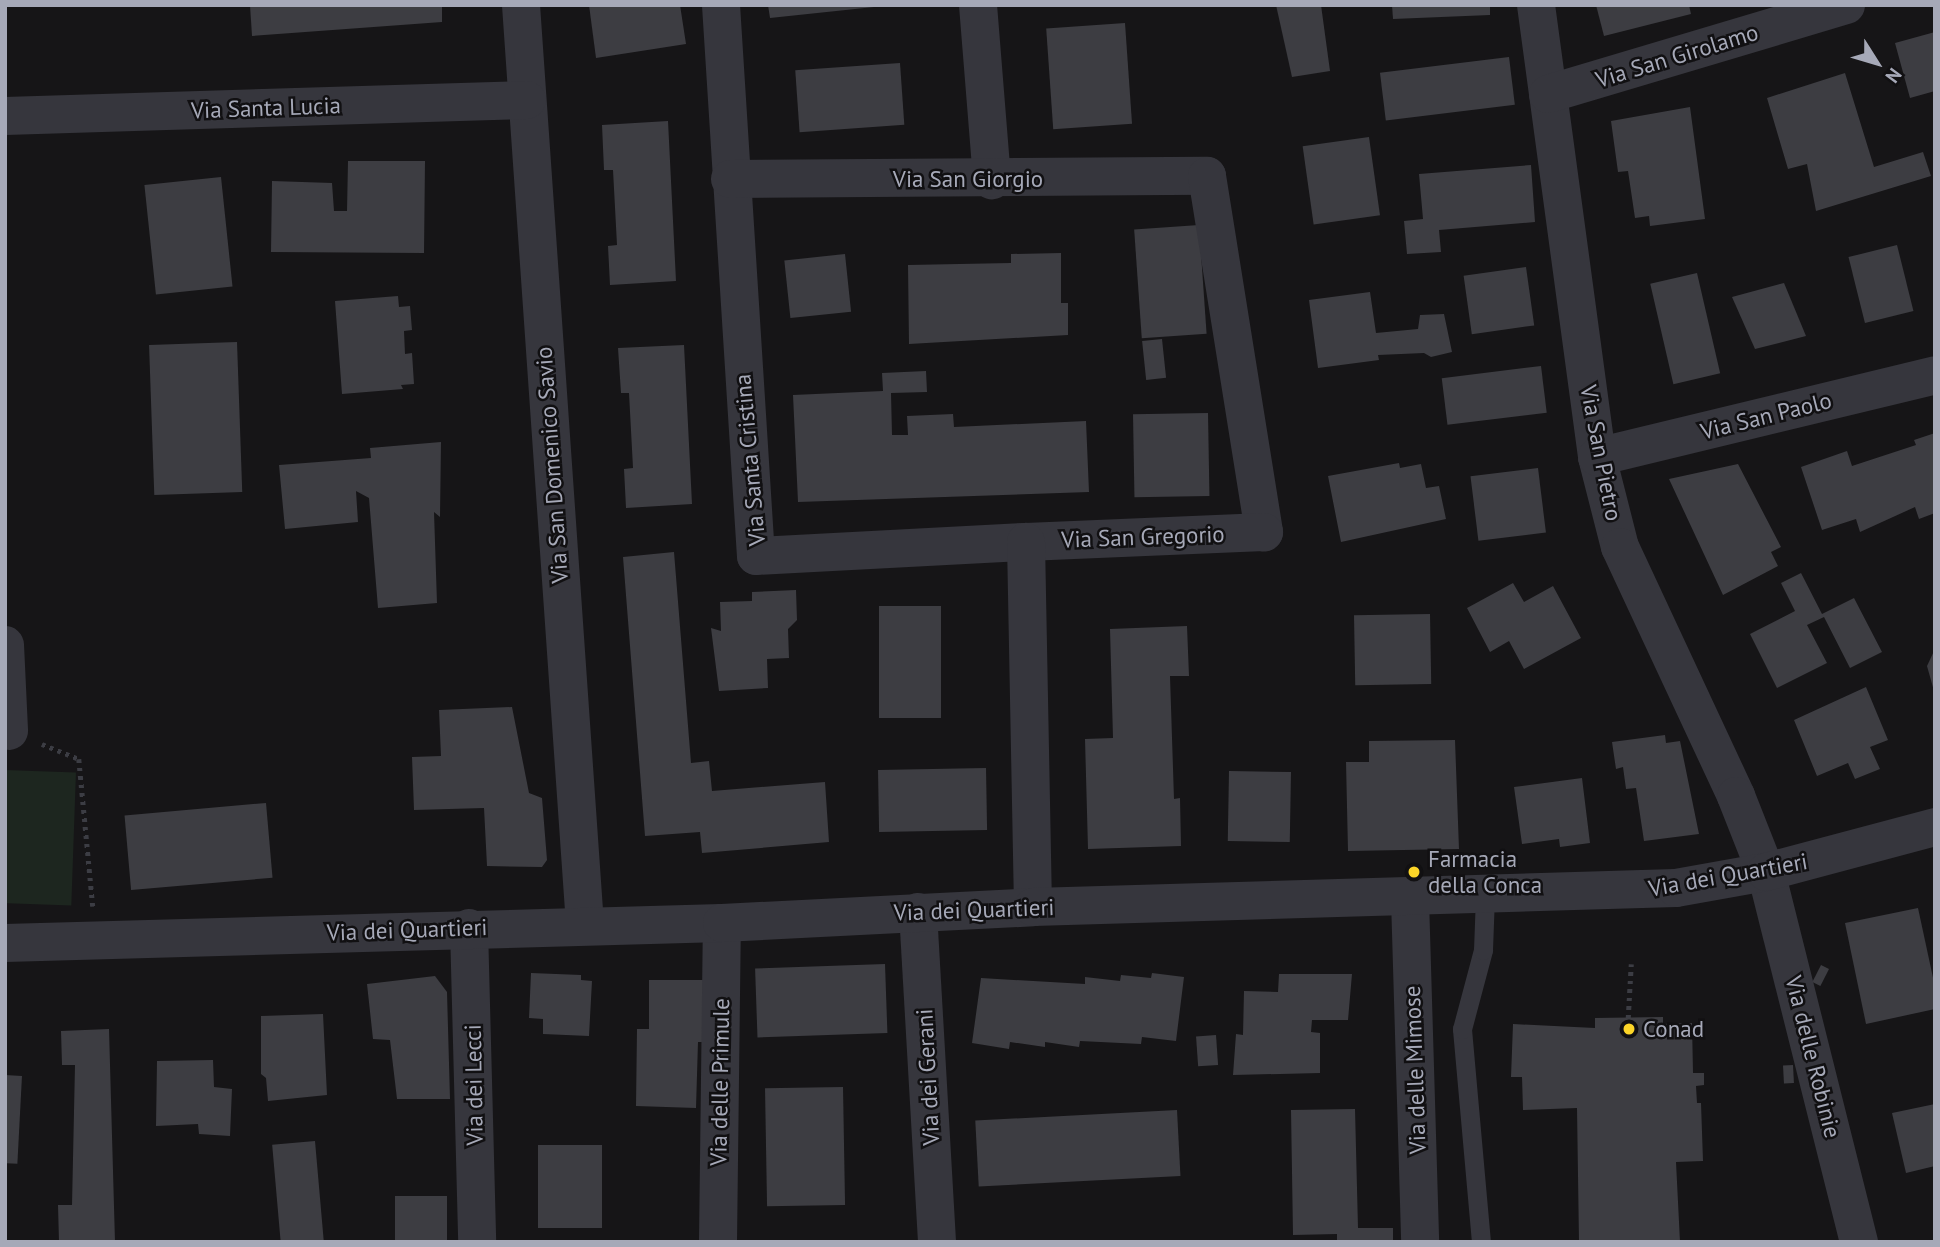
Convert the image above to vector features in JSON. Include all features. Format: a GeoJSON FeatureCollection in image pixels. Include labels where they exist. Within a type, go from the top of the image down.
{"type":"FeatureCollection","features":[{"type":"Feature","properties":{"kind":"street","name":"Via San Domenico Savio"},"geometry":{"type":"LineString","coordinates":[[521,5],[585,924]]}},
{"type":"Feature","properties":{"kind":"street"},"geometry":{"type":"LineString","coordinates":[[721,5],[730,179]]}},
{"type":"Feature","properties":{"kind":"street"},"geometry":{"type":"LineString","coordinates":[[978,5],[992,180]]}},
{"type":"Feature","properties":{"kind":"street","name":"Via San Pietro"},"geometry":{"type":"LineString","coordinates":[[1536,5],[1597,457],[1620,547],[1736,796],[1766,872]]}},
{"type":"Feature","properties":{"kind":"street","name":"Via San Girolamo"},"geometry":{"type":"LineString","coordinates":[[1548,94],[1846,5]]}},
{"type":"Feature","properties":{"kind":"street","name":"Via Santa Lucia"},"geometry":{"type":"LineString","coordinates":[[5,116],[527,100]]}},
{"type":"Feature","properties":{"kind":"street","name":"Via San Giorgio"},"geometry":{"type":"LineString","coordinates":[[730,179],[992,180],[1206,176]]}},
{"type":"Feature","properties":{"kind":"street","name":"Via San Gregorio"},"geometry":{"type":"LineString","coordinates":[[1026,542],[1264,532],[1206,176]]}},
{"type":"Feature","properties":{"kind":"street","name":"Via Santa Cristina"},"geometry":{"type":"LineString","coordinates":[[730,179],[756,556],[1026,542]]}},
{"type":"Feature","properties":{"kind":"street","name":"Via San Paolo"},"geometry":{"type":"LineString","coordinates":[[1597,457],[1935,375]]}},
{"type":"Feature","properties":{"kind":"street"},"geometry":{"type":"LineString","coordinates":[[1026,542],[1033,907]]}},
{"type":"Feature","properties":{"kind":"street"},"geometry":{"type":"LineString","coordinates":[[5,645],[9,731]]}},
{"type":"Feature","properties":{"kind":"street","name":"Via dei Quartieri"},"geometry":{"type":"LineString","coordinates":[[5,943],[585,924],[722,923],[1033,907],[1410,899],[1676,888],[1766,872],[1935,827]]}},
{"type":"Feature","properties":{"kind":"street","name":"Via delle Robinie"},"geometry":{"type":"LineString","coordinates":[[1766,872],[1859,1242]]}},
{"type":"Feature","properties":{"kind":"street","name":"Via delle Mimose"},"geometry":{"type":"LineString","coordinates":[[1410,899],[1420,1242]]}},
{"type":"Feature","properties":{"kind":"street","name":"Via dei Gerani"},"geometry":{"type":"LineString","coordinates":[[918,912],[937,1242]]}},
{"type":"Feature","properties":{"kind":"street","name":"Via delle Primule"},"geometry":{"type":"LineString","coordinates":[[718,1242],[722,923]]}},
{"type":"Feature","properties":{"kind":"street","name":"Via dei Lecci"},"geometry":{"type":"LineString","coordinates":[[469,928],[477,1242]]}},
{"type":"Feature","properties":{"kind":"lane"},"geometry":{"type":"LineString","coordinates":[[1481,1242],[1462,1029],[1483,950],[1485,896]]}},
{"type":"Feature","properties":{"kind":"path"},"geometry":{"type":"LineString","coordinates":[[9,731],[79,759],[94,917],[104,919],[104,939]]}},
{"type":"Feature","properties":{"kind":"path"},"geometry":{"type":"LineString","coordinates":[[1628,1018],[1631,964]]}},
{"type":"Feature","properties":{"kind":"shaded area"},"geometry":{"type":"Polygon","coordinates":[[[5,770],[76,772],[71,905],[5,903],[5,770]]]}},
{"type":"Feature","properties":{"kind":"building"},"geometry":{"type":"Polygon","coordinates":[[[250,5],[442,5],[442,22],[252,36],[250,5]]]}},
{"type":"Feature","properties":{"kind":"building"},"geometry":{"type":"Polygon","coordinates":[[[589,5],[680,5],[686,44],[596,58],[589,5]]]}},
{"type":"Feature","properties":{"kind":"building"},"geometry":{"type":"Polygon","coordinates":[[[768,5],[874,5],[874,7],[770,18],[768,5]]]}},
{"type":"Feature","properties":{"kind":"building"},"geometry":{"type":"Polygon","coordinates":[[[1276,5],[1321,5],[1330,71],[1292,77],[1276,5]]]}},
{"type":"Feature","properties":{"kind":"building"},"geometry":{"type":"Polygon","coordinates":[[[1392,5],[1490,5],[1490,15],[1393,19],[1392,5]]]}},
{"type":"Feature","properties":{"kind":"building"},"geometry":{"type":"Polygon","coordinates":[[[1596,5],[1689,5],[1691,14],[1604,36],[1596,5]]]}},
{"type":"Feature","properties":{"kind":"building"},"geometry":{"type":"Polygon","coordinates":[[[1125,23],[1132,124],[1053,129],[1046,29],[1125,23]]]}},
{"type":"Feature","properties":{"kind":"building"},"geometry":{"type":"Polygon","coordinates":[[[1935,32],[1935,91],[1910,98],[1895,43],[1935,32]]]}},
{"type":"Feature","properties":{"kind":"building"},"geometry":{"type":"Polygon","coordinates":[[[1509,57],[1515,105],[1386,120],[1380,73],[1509,57]]]}},
{"type":"Feature","properties":{"kind":"building"},"geometry":{"type":"Polygon","coordinates":[[[900,63],[904,125],[800,132],[795,70],[900,63]]]}},
{"type":"Feature","properties":{"kind":"building"},"geometry":{"type":"Polygon","coordinates":[[[1845,73],[1874,167],[1923,152],[1931,176],[1816,211],[1807,164],[1788,169],[1767,98],[1845,73]]]}},
{"type":"Feature","properties":{"kind":"building"},"geometry":{"type":"Polygon","coordinates":[[[1690,107],[1705,219],[1650,226],[1649,216],[1635,218],[1628,171],[1618,172],[1611,121],[1690,107]]]}},
{"type":"Feature","properties":{"kind":"building"},"geometry":{"type":"Polygon","coordinates":[[[668,121],[676,281],[610,285],[608,246],[617,245],[613,170],[604,170],[602,125],[668,121]]]}},
{"type":"Feature","properties":{"kind":"building"},"geometry":{"type":"Polygon","coordinates":[[[1369,137],[1380,215],[1314,225],[1303,146],[1369,137]]]}},
{"type":"Feature","properties":{"kind":"building"},"geometry":{"type":"Polygon","coordinates":[[[348,161],[425,161],[424,253],[271,252],[272,181],[332,183],[334,211],[347,211],[348,161]]]}},
{"type":"Feature","properties":{"kind":"building"},"geometry":{"type":"Polygon","coordinates":[[[1531,165],[1535,222],[1439,230],[1441,252],[1407,254],[1404,221],[1423,219],[1419,174],[1531,165]]]}},
{"type":"Feature","properties":{"kind":"building"},"geometry":{"type":"Polygon","coordinates":[[[221,177],[232,286],[156,294],[144,185],[221,177]]]}},
{"type":"Feature","properties":{"kind":"building"},"geometry":{"type":"Polygon","coordinates":[[[1199,225],[1207,334],[1142,338],[1134,230],[1199,225]]]}},
{"type":"Feature","properties":{"kind":"building"},"geometry":{"type":"Polygon","coordinates":[[[1897,245],[1913,311],[1865,323],[1848,257],[1897,245]]]}},
{"type":"Feature","properties":{"kind":"building"},"geometry":{"type":"Polygon","coordinates":[[[1061,253],[1061,303],[1068,303],[1068,335],[909,344],[908,265],[1011,263],[1011,254],[1061,253]]]}},
{"type":"Feature","properties":{"kind":"building"},"geometry":{"type":"Polygon","coordinates":[[[845,254],[851,312],[790,318],[784,260],[845,254]]]}},
{"type":"Feature","properties":{"kind":"building"},"geometry":{"type":"Polygon","coordinates":[[[1526,267],[1534,325],[1472,334],[1464,276],[1526,267]]]}},
{"type":"Feature","properties":{"kind":"building"},"geometry":{"type":"Polygon","coordinates":[[[1697,273],[1720,373],[1673,384],[1650,284],[1697,273]]]}},
{"type":"Feature","properties":{"kind":"building"},"geometry":{"type":"Polygon","coordinates":[[[1784,283],[1806,336],[1755,349],[1732,297],[1784,283]]]}},
{"type":"Feature","properties":{"kind":"building"},"geometry":{"type":"Polygon","coordinates":[[[1370,292],[1376,333],[1418,329],[1420,315],[1444,314],[1452,352],[1431,357],[1424,353],[1378,355],[1379,360],[1318,368],[1309,300],[1370,292]]]}},
{"type":"Feature","properties":{"kind":"building"},"geometry":{"type":"Polygon","coordinates":[[[398,296],[399,307],[410,306],[412,330],[404,331],[405,354],[412,353],[414,384],[401,385],[403,389],[342,394],[335,301],[398,296]]]}},
{"type":"Feature","properties":{"kind":"building"},"geometry":{"type":"Polygon","coordinates":[[[1162,339],[1166,378],[1146,380],[1142,341],[1162,339]]]}},
{"type":"Feature","properties":{"kind":"building"},"geometry":{"type":"Polygon","coordinates":[[[237,342],[242,492],[154,495],[149,345],[237,342]]]}},
{"type":"Feature","properties":{"kind":"building"},"geometry":{"type":"Polygon","coordinates":[[[684,345],[692,504],[626,508],[624,469],[633,468],[629,393],[621,393],[618,348],[684,345]]]}},
{"type":"Feature","properties":{"kind":"building"},"geometry":{"type":"Polygon","coordinates":[[[1541,366],[1547,413],[1447,425],[1442,378],[1541,366]]]}},
{"type":"Feature","properties":{"kind":"building"},"geometry":{"type":"Polygon","coordinates":[[[926,371],[927,392],[891,393],[892,435],[908,435],[907,416],[953,414],[954,427],[1086,421],[1089,492],[798,502],[793,395],[883,391],[882,373],[926,371]]]}},
{"type":"Feature","properties":{"kind":"building"},"geometry":{"type":"Polygon","coordinates":[[[1208,413],[1209,496],[1134,497],[1133,414],[1208,413]]]}},
{"type":"Feature","properties":{"kind":"building"},"geometry":{"type":"Polygon","coordinates":[[[1935,433],[1935,513],[1919,519],[1915,507],[1860,532],[1856,519],[1822,530],[1801,467],[1847,451],[1852,466],[1916,445],[1914,440],[1935,433]]]}},
{"type":"Feature","properties":{"kind":"building"},"geometry":{"type":"Polygon","coordinates":[[[441,442],[440,517],[434,512],[437,603],[378,608],[369,498],[356,491],[358,522],[285,529],[279,465],[371,458],[370,448],[441,442]]]}},
{"type":"Feature","properties":{"kind":"building"},"geometry":{"type":"Polygon","coordinates":[[[1399,463],[1400,468],[1421,464],[1426,488],[1439,486],[1446,519],[1341,542],[1328,476],[1399,463]]]}},
{"type":"Feature","properties":{"kind":"building"},"geometry":{"type":"Polygon","coordinates":[[[1738,464],[1781,547],[1771,552],[1778,566],[1723,595],[1669,479],[1738,464]]]}},
{"type":"Feature","properties":{"kind":"building"},"geometry":{"type":"Polygon","coordinates":[[[1538,468],[1546,533],[1478,541],[1471,476],[1538,468]]]}},
{"type":"Feature","properties":{"kind":"building"},"geometry":{"type":"Polygon","coordinates":[[[674,552],[691,763],[709,761],[712,791],[825,782],[829,842],[702,853],[700,832],[645,836],[623,557],[674,552]]]}},
{"type":"Feature","properties":{"kind":"building"},"geometry":{"type":"Polygon","coordinates":[[[1801,573],[1822,614],[1854,598],[1882,652],[1850,668],[1824,617],[1807,625],[1827,663],[1777,688],[1750,634],[1795,611],[1781,583],[1801,573]]]}},
{"type":"Feature","properties":{"kind":"building"},"geometry":{"type":"Polygon","coordinates":[[[1513,583],[1524,602],[1553,586],[1581,638],[1524,669],[1509,641],[1490,652],[1467,608],[1513,583]]]}},
{"type":"Feature","properties":{"kind":"building"},"geometry":{"type":"Polygon","coordinates":[[[796,590],[797,620],[788,629],[789,658],[767,659],[768,688],[719,691],[711,628],[721,631],[720,602],[752,601],[752,592],[796,590]]]}},
{"type":"Feature","properties":{"kind":"building"},"geometry":{"type":"Polygon","coordinates":[[[879,606],[941,606],[941,718],[879,718],[879,606]]]}},
{"type":"Feature","properties":{"kind":"building"},"geometry":{"type":"Polygon","coordinates":[[[1430,614],[1431,684],[1355,685],[1354,615],[1430,614]]]}},
{"type":"Feature","properties":{"kind":"building"},"geometry":{"type":"Polygon","coordinates":[[[1187,626],[1189,676],[1170,676],[1174,799],[1180,798],[1181,846],[1088,849],[1085,739],[1113,738],[1110,629],[1187,626]]]}},
{"type":"Feature","properties":{"kind":"building"},"geometry":{"type":"Polygon","coordinates":[[[1935,649],[1935,691],[1934,691],[1927,666],[1935,649]]]}},
{"type":"Feature","properties":{"kind":"building"},"geometry":{"type":"Polygon","coordinates":[[[1866,687],[1888,740],[1870,747],[1880,769],[1855,779],[1848,763],[1817,776],[1794,720],[1866,687]]]}},
{"type":"Feature","properties":{"kind":"building"},"geometry":{"type":"Polygon","coordinates":[[[512,707],[529,793],[542,798],[547,860],[542,867],[487,866],[484,808],[414,810],[412,757],[441,756],[439,710],[512,707]]]}},
{"type":"Feature","properties":{"kind":"building"},"geometry":{"type":"Polygon","coordinates":[[[1665,735],[1666,743],[1680,741],[1699,834],[1644,841],[1636,788],[1626,789],[1623,767],[1616,769],[1612,742],[1665,735]]]}},
{"type":"Feature","properties":{"kind":"building"},"geometry":{"type":"Polygon","coordinates":[[[1455,740],[1459,849],[1348,851],[1346,762],[1369,762],[1369,741],[1455,740]]]}},
{"type":"Feature","properties":{"kind":"building"},"geometry":{"type":"Polygon","coordinates":[[[986,768],[987,830],[879,832],[878,770],[986,768]]]}},
{"type":"Feature","properties":{"kind":"building"},"geometry":{"type":"Polygon","coordinates":[[[1229,771],[1291,772],[1290,842],[1228,841],[1229,771]]]}},
{"type":"Feature","properties":{"kind":"building"},"geometry":{"type":"Polygon","coordinates":[[[1582,778],[1590,843],[1560,847],[1559,839],[1522,844],[1514,787],[1582,778]]]}},
{"type":"Feature","properties":{"kind":"building"},"geometry":{"type":"Polygon","coordinates":[[[266,803],[273,878],[131,890],[125,815],[266,803]]]}},
{"type":"Feature","properties":{"kind":"building"},"geometry":{"type":"Polygon","coordinates":[[[1918,908],[1935,987],[1935,1009],[1866,1024],[1845,923],[1918,908]]]}},
{"type":"Feature","properties":{"kind":"building"},"geometry":{"type":"Polygon","coordinates":[[[885,964],[887,1033],[757,1037],[755,969],[885,964]]]}},
{"type":"Feature","properties":{"kind":"building"},"geometry":{"type":"Polygon","coordinates":[[[1821,965],[1829,969],[1820,986],[1812,982],[1821,965]]]}},
{"type":"Feature","properties":{"kind":"building"},"geometry":{"type":"Polygon","coordinates":[[[531,973],[581,975],[581,980],[592,981],[589,1036],[543,1034],[543,1019],[529,1018],[531,973]]]}},
{"type":"Feature","properties":{"kind":"building"},"geometry":{"type":"Polygon","coordinates":[[[1152,973],[1184,977],[1176,1041],[1142,1037],[1141,1044],[1080,1041],[1079,1047],[1045,1042],[1045,1047],[1010,1042],[1009,1049],[972,1043],[981,978],[1085,984],[1085,977],[1120,981],[1121,975],[1151,978],[1152,973]]]}},
{"type":"Feature","properties":{"kind":"building"},"geometry":{"type":"Polygon","coordinates":[[[1279,974],[1352,974],[1348,1020],[1312,1020],[1311,1032],[1320,1033],[1320,1073],[1233,1075],[1236,1034],[1243,1035],[1244,991],[1278,992],[1279,974]]]}},
{"type":"Feature","properties":{"kind":"building"},"geometry":{"type":"Polygon","coordinates":[[[435,976],[447,992],[450,1099],[397,1099],[390,1040],[373,1039],[367,984],[435,976]]]}},
{"type":"Feature","properties":{"kind":"building"},"geometry":{"type":"Polygon","coordinates":[[[649,980],[710,980],[719,1042],[698,1042],[696,1108],[636,1106],[637,1029],[649,1029],[649,980]]]}},
{"type":"Feature","properties":{"kind":"building"},"geometry":{"type":"Polygon","coordinates":[[[323,1014],[327,1095],[268,1101],[266,1078],[261,1074],[261,1016],[323,1014]]]}},
{"type":"Feature","properties":{"kind":"building"},"geometry":{"type":"Polygon","coordinates":[[[1663,1017],[1663,1024],[1692,1023],[1693,1073],[1704,1073],[1704,1085],[1696,1086],[1697,1103],[1701,1103],[1703,1161],[1676,1162],[1680,1242],[1579,1242],[1577,1108],[1523,1110],[1522,1077],[1511,1077],[1513,1024],[1595,1028],[1595,1018],[1663,1017]]]}},
{"type":"Feature","properties":{"kind":"building"},"geometry":{"type":"Polygon","coordinates":[[[109,1029],[115,1242],[59,1242],[58,1205],[72,1205],[75,1065],[62,1065],[61,1031],[109,1029]]]}},
{"type":"Feature","properties":{"kind":"building"},"geometry":{"type":"Polygon","coordinates":[[[1216,1035],[1218,1065],[1198,1066],[1196,1036],[1216,1035]]]}},
{"type":"Feature","properties":{"kind":"building"},"geometry":{"type":"Polygon","coordinates":[[[213,1060],[214,1087],[232,1089],[230,1136],[199,1134],[198,1124],[156,1126],[157,1061],[213,1060]]]}},
{"type":"Feature","properties":{"kind":"building"},"geometry":{"type":"Polygon","coordinates":[[[1793,1065],[1794,1083],[1784,1083],[1783,1066],[1793,1065]]]}},
{"type":"Feature","properties":{"kind":"building"},"geometry":{"type":"Polygon","coordinates":[[[5,1075],[22,1076],[17,1164],[5,1163],[5,1075]]]}},
{"type":"Feature","properties":{"kind":"building"},"geometry":{"type":"Polygon","coordinates":[[[843,1087],[845,1205],[767,1206],[765,1088],[843,1087]]]}},
{"type":"Feature","properties":{"kind":"building"},"geometry":{"type":"Polygon","coordinates":[[[1935,1104],[1935,1166],[1906,1173],[1892,1113],[1935,1104]]]}},
{"type":"Feature","properties":{"kind":"building"},"geometry":{"type":"Polygon","coordinates":[[[1355,1109],[1358,1228],[1393,1228],[1393,1242],[1337,1242],[1337,1234],[1293,1235],[1291,1110],[1355,1109]]]}},
{"type":"Feature","properties":{"kind":"building"},"geometry":{"type":"Polygon","coordinates":[[[1177,1110],[1180,1176],[979,1186],[975,1121],[1177,1110]]]}},
{"type":"Feature","properties":{"kind":"building"},"geometry":{"type":"Polygon","coordinates":[[[315,1141],[324,1242],[281,1242],[272,1145],[315,1141]]]}},
{"type":"Feature","properties":{"kind":"building"},"geometry":{"type":"Polygon","coordinates":[[[538,1145],[602,1145],[602,1228],[538,1228],[538,1145]]]}},
{"type":"Feature","properties":{"kind":"building"},"geometry":{"type":"Polygon","coordinates":[[[395,1196],[447,1196],[447,1242],[395,1242],[395,1196]]]}},
{"type":"Feature","properties":{"kind":"place","name":"Farmacia della Conca"},"geometry":{"type":"Point","coordinates":[1414,872]}},
{"type":"Feature","properties":{"kind":"place","name":"Conad"},"geometry":{"type":"Point","coordinates":[1629,1029]}}]}
